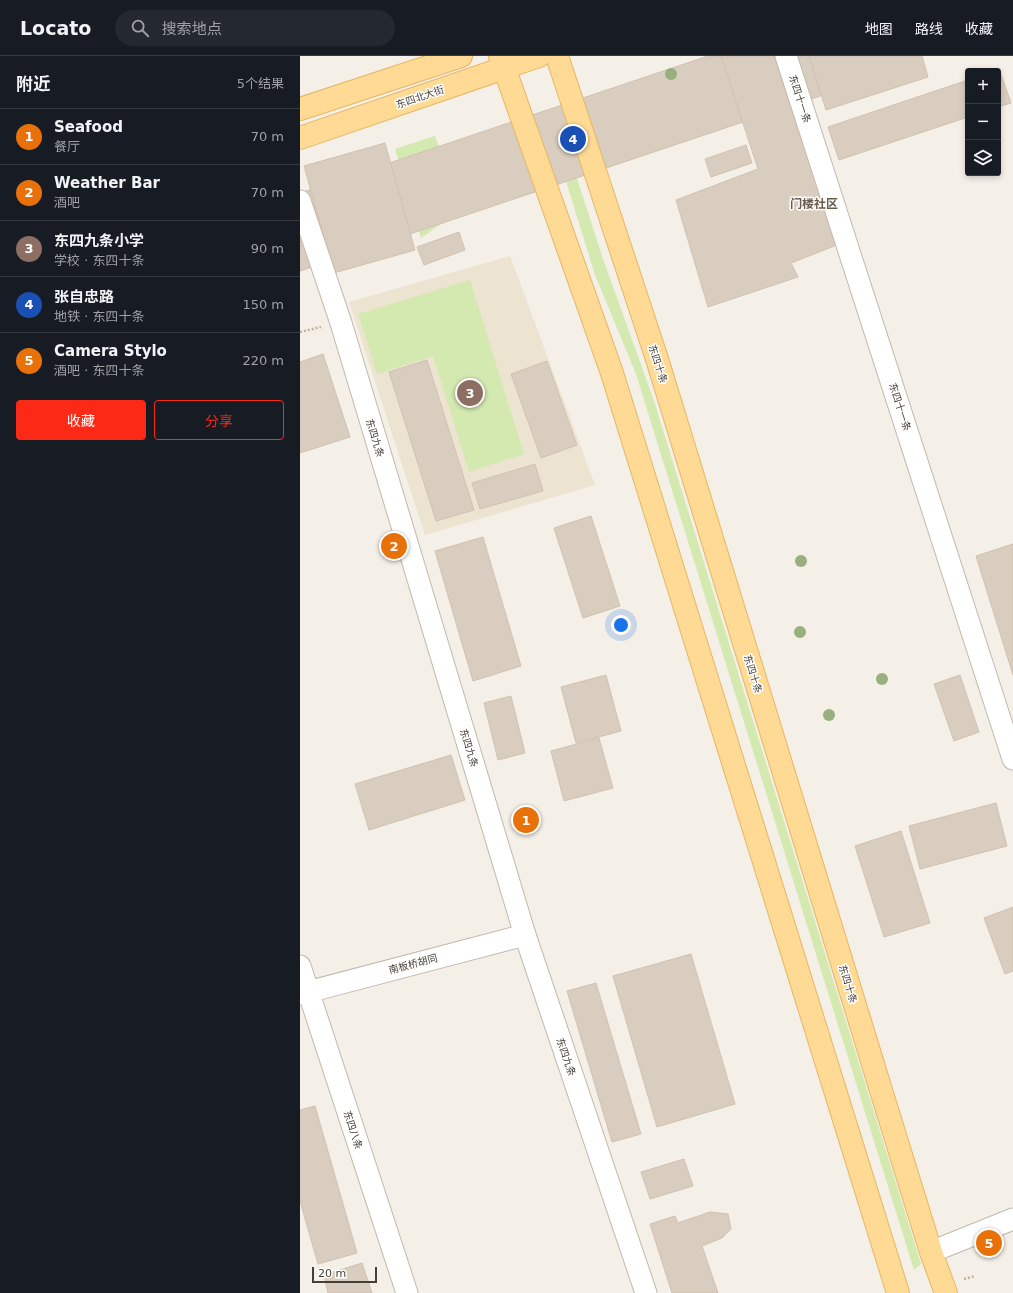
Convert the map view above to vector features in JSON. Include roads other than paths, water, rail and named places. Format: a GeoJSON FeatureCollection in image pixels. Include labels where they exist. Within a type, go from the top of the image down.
{"type":"FeatureCollection","features":[{"type":"Feature","properties":{"kind":"main road"},"geometry":{"type":"LineString","coordinates":[[300,109],[461,56]]}},
{"type":"Feature","properties":{"kind":"main road","name":"东四北大街"},"geometry":{"type":"LineString","coordinates":[[300,138],[502,62],[539,56]]}},
{"type":"Feature","properties":{"kind":"main road","name":"东四十条"},"geometry":{"type":"LineString","coordinates":[[557,56],[659,366],[931,1252],[946,1293]]}},
{"type":"Feature","properties":{"kind":"main road"},"geometry":{"type":"LineString","coordinates":[[502,62],[612,373],[898,1293]]}},
{"type":"Feature","properties":{"kind":"lane","name":"东四十一条"},"geometry":{"type":"LineString","coordinates":[[786,56],[1013,759]]}},
{"type":"Feature","properties":{"kind":"lane","name":"东四九条"},"geometry":{"type":"LineString","coordinates":[[300,200],[340,323],[525,935],[646,1293]]}},
{"type":"Feature","properties":{"kind":"lane","name":"南板桥胡同"},"geometry":{"type":"LineString","coordinates":[[304,992],[525,935]]}},
{"type":"Feature","properties":{"kind":"lane","name":"东四八条"},"geometry":{"type":"LineString","coordinates":[[300,966],[304,992],[407,1293]]}},
{"type":"Feature","properties":{"kind":"lane"},"geometry":{"type":"LineString","coordinates":[[931,1252],[1013,1219]]}},
{"type":"Feature","properties":{"kind":"place","name":"张自忠路"},"geometry":{"type":"Point","coordinates":[573,139]}},
{"type":"Feature","properties":{"kind":"place","name":"东四九条小学"},"geometry":{"type":"Point","coordinates":[470,393]}},
{"type":"Feature","properties":{"kind":"place","name":"Weather Bar"},"geometry":{"type":"Point","coordinates":[394,546]}},
{"type":"Feature","properties":{"kind":"place","name":"Seafood"},"geometry":{"type":"Point","coordinates":[526,820]}},
{"type":"Feature","properties":{"kind":"place","name":"Camera Stylo"},"geometry":{"type":"Point","coordinates":[989,1243]}},
{"type":"Feature","properties":{"kind":"district","name":"门楼社区"},"geometry":{"type":"Point","coordinates":[814,204]}}]}
